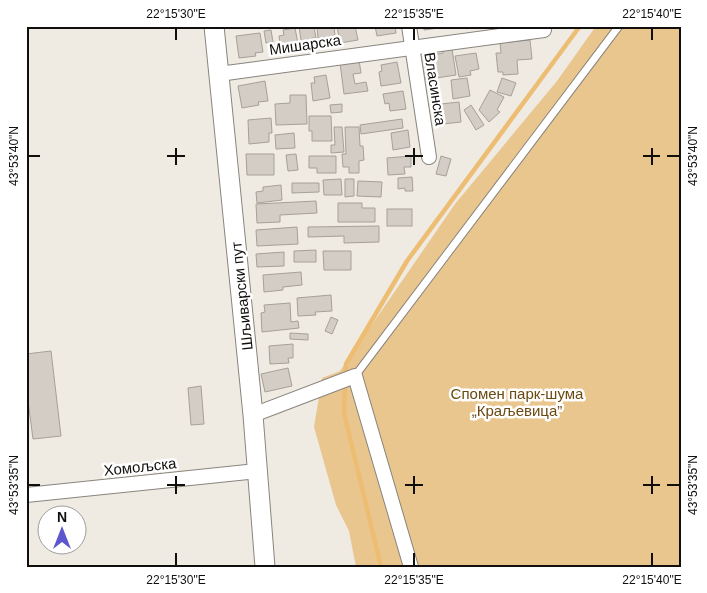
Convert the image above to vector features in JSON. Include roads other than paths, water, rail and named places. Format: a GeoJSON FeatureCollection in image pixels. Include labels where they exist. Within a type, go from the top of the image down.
{"type":"FeatureCollection","features":[{"type":"Feature","properties":{"kind":"main road","name":"Шљиварски пут"},"geometry":{"type":"LineString","coordinates":[[214,26],[253,415],[265,567]]}},
{"type":"Feature","properties":{"kind":"street","name":"Власинска"},"geometry":{"type":"LineString","coordinates":[[409,26],[429,157]]}},
{"type":"Feature","properties":{"kind":"street","name":"Мишарска"},"geometry":{"type":"LineString","coordinates":[[219,74],[544,30]]}},
{"type":"Feature","properties":{"kind":"street"},"geometry":{"type":"LineString","coordinates":[[253,415],[355,376],[411,567]]}},
{"type":"Feature","properties":{"kind":"street","name":"Хомољска"},"geometry":{"type":"LineString","coordinates":[[26,495],[257,471]]}},
{"type":"Feature","properties":{"kind":"lane"},"geometry":{"type":"LineString","coordinates":[[355,376],[619,26]]}},
{"type":"Feature","properties":{"kind":"waterway"},"geometry":{"type":"LineString","coordinates":[[381,567],[344,413],[346,364],[407,261],[580,26]]}},
{"type":"Feature","properties":{"kind":"park label","name":"Спомен парк-шума „Краљевица”"},"geometry":{"type":"Point","coordinates":[517,402]}}]}
